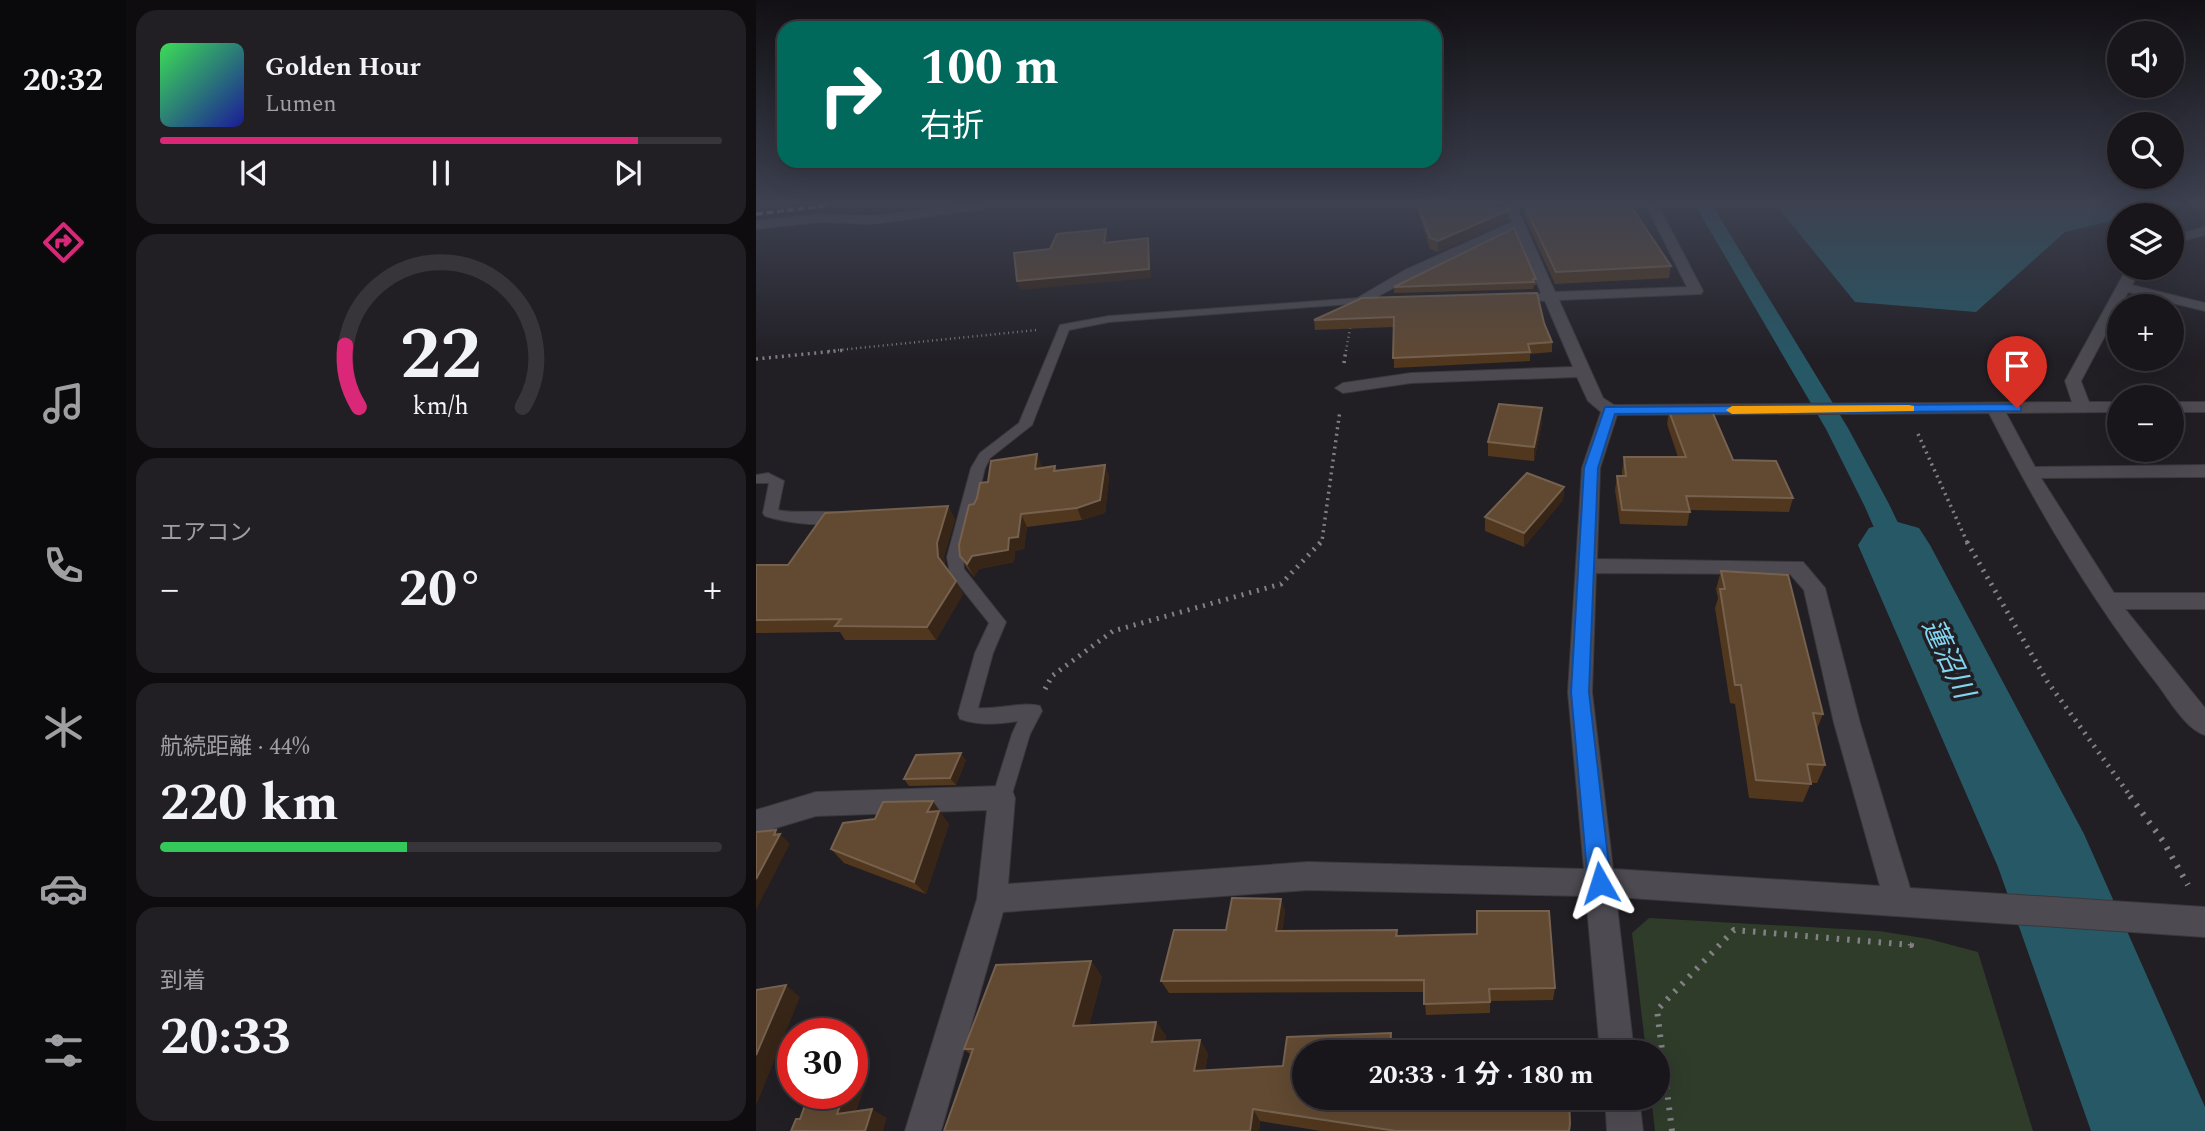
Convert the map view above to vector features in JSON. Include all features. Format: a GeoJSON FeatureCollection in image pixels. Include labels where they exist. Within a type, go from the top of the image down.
{"type":"FeatureCollection","features":[{"type":"Feature","properties":{"kind":"street"},"geometry":{"type":"LineString","coordinates":[[1359,300],[1443,258]]}},
{"type":"Feature","properties":{"kind":"street"},"geometry":{"type":"LineString","coordinates":[[1534,258],[1596,401],[1610,410],[2107,407]]}},
{"type":"Feature","properties":{"kind":"street"},"geometry":{"type":"LineString","coordinates":[[1525,298],[1696,291],[1679,258]]}},
{"type":"Feature","properties":{"kind":"street"},"geometry":{"type":"LineString","coordinates":[[2083,408],[2073,381],[2127,280]]}},
{"type":"Feature","properties":{"kind":"street"},"geometry":{"type":"LineString","coordinates":[[2123,287],[2205,307]]}},
{"type":"Feature","properties":{"kind":"street"},"geometry":{"type":"LineString","coordinates":[[1359,300],[1387,300]]}},
{"type":"Feature","properties":{"kind":"street"},"geometry":{"type":"LineString","coordinates":[[1343,388],[1411,378],[1582,372]]}},
{"type":"Feature","properties":{"kind":"street"},"geometry":{"type":"LineString","coordinates":[[2184,407],[2205,407]]}},
{"type":"Feature","properties":{"kind":"street"},"geometry":{"type":"LineString","coordinates":[[1995,408],[2055,523],[2107,601],[2166,681],[2205,725]]}},
{"type":"Feature","properties":{"kind":"street"},"geometry":{"type":"LineString","coordinates":[[1610,410],[1591,468],[1580,692],[1616,1040]]}},
{"type":"Feature","properties":{"kind":"street"},"geometry":{"type":"LineString","coordinates":[[2027,473],[2205,471]]}},
{"type":"Feature","properties":{"kind":"street"},"geometry":{"type":"LineString","coordinates":[[1587,566],[1796,568],[1814,588],[1847,723],[1899,900]]}},
{"type":"Feature","properties":{"kind":"street"},"geometry":{"type":"LineString","coordinates":[[2107,601],[2205,601]]}},
{"type":"Feature","properties":{"kind":"street"},"geometry":{"type":"LineString","coordinates":[[756,821],[816,804],[1002,798],[992,899],[923,1131]]}},
{"type":"Feature","properties":{"kind":"street"},"geometry":{"type":"LineString","coordinates":[[992,899],[1308,876],[1600,883],[1958,903],[2205,922]]}},
{"type":"Feature","properties":{"kind":"street"},"geometry":{"type":"LineString","coordinates":[[1623,1110],[1625,1131]]}},
{"type":"Feature","properties":{"kind":"lane"},"geometry":{"type":"LineString","coordinates":[[1033,711],[995,717],[967,713],[984,653],[998,622],[956,570],[955,557],[960,512],[978,468],[985,456],[1025,425],[1064,327],[1109,319],[1359,300]]}},
{"type":"Feature","properties":{"kind":"lane"},"geometry":{"type":"LineString","coordinates":[[756,479],[768,477],[776,481],[770,513],[791,519],[859,516]]}},
{"type":"Feature","properties":{"kind":"lane"},"geometry":{"type":"LineString","coordinates":[[1002,798],[1021,734],[1033,711]]}},
{"type":"Feature","properties":{"kind":"path"},"geometry":{"type":"LineString","coordinates":[[1033,711],[1052,676],[1113,631],[1281,584],[1322,541],[1343,388],[1344,349],[1359,300]]}},
{"type":"Feature","properties":{"kind":"path"},"geometry":{"type":"LineString","coordinates":[[756,359],[1064,327]]}},
{"type":"Feature","properties":{"kind":"path"},"geometry":{"type":"LineString","coordinates":[[1903,409],[1916,429],[1959,529],[2047,681],[2162,841],[2192,891]]}},
{"type":"Feature","properties":{"kind":"path"},"geometry":{"type":"LineString","coordinates":[[1672,1131],[1657,1010],[1734,930],[1911,945]]}},
{"type":"Feature","properties":{"kind":"green space"},"geometry":{"type":"Polygon","coordinates":[[[1649,918],[1879,931],[1929,939],[1978,952],[2033,1131],[1655,1131],[1653,1110],[1670,1110],[1670,1040],[1645,1040],[1632,933],[1649,918]]]}},
{"type":"Feature","properties":{"kind":"water"},"geometry":{"type":"Polygon","coordinates":[[[1726,258],[1744,258],[1848,428],[1889,504],[1953,638],[1922,636],[1864,505],[1826,429],[1726,258]]]}},
{"type":"Feature","properties":{"kind":"water"},"geometry":{"type":"Polygon","coordinates":[[[1819,258],[2036,258],[1976,312],[1855,302],[1819,258]]]}},
{"type":"Feature","properties":{"kind":"building"},"geometry":{"type":"Polygon","coordinates":[[[1015,258],[1149,258],[1149,269],[1017,281],[1015,258]]]}},
{"type":"Feature","properties":{"kind":"building"},"geometry":{"type":"Polygon","coordinates":[[[1453,258],[1527,258],[1536,279],[1533,279],[1534,282],[1394,287],[1453,258]]]}},
{"type":"Feature","properties":{"kind":"building"},"geometry":{"type":"Polygon","coordinates":[[[1549,258],[1665,258],[1671,266],[1556,272],[1549,258]]]}},
{"type":"Feature","properties":{"kind":"building"},"geometry":{"type":"Polygon","coordinates":[[[1537,293],[1552,342],[1528,344],[1530,352],[1393,358],[1394,317],[1314,320],[1362,298],[1537,293]]]}},
{"type":"Feature","properties":{"kind":"building"},"geometry":{"type":"Polygon","coordinates":[[[1499,404],[1542,408],[1534,447],[1488,442],[1499,404]]]}},
{"type":"Feature","properties":{"kind":"building"},"geometry":{"type":"Polygon","coordinates":[[[1711,409],[1733,460],[1776,461],[1793,498],[1686,496],[1690,512],[1622,510],[1617,476],[1626,476],[1624,457],[1686,457],[1669,411],[1711,409]]]}},
{"type":"Feature","properties":{"kind":"building"},"geometry":{"type":"Polygon","coordinates":[[[1037,454],[1035,469],[1055,466],[1054,471],[1105,465],[1100,500],[1077,508],[1021,514],[1018,537],[1009,538],[1008,550],[972,556],[967,564],[960,556],[959,545],[969,505],[974,504],[977,498],[980,483],[988,482],[991,461],[1037,454]]]}},
{"type":"Feature","properties":{"kind":"building"},"geometry":{"type":"Polygon","coordinates":[[[1527,473],[1564,487],[1524,533],[1485,517],[1527,473]]]}},
{"type":"Feature","properties":{"kind":"building"},"geometry":{"type":"Polygon","coordinates":[[[948,506],[937,543],[938,557],[956,581],[927,627],[835,626],[841,619],[756,620],[756,565],[788,565],[825,513],[948,506]]]}},
{"type":"Feature","properties":{"kind":"building"},"geometry":{"type":"Polygon","coordinates":[[[1721,571],[1788,575],[1823,714],[1813,713],[1825,765],[1807,764],[1811,784],[1756,780],[1741,685],[1735,685],[1720,589],[1725,589],[1721,571]]]}},
{"type":"Feature","properties":{"kind":"building"},"geometry":{"type":"Polygon","coordinates":[[[961,753],[950,778],[904,779],[916,755],[961,753]]]}},
{"type":"Feature","properties":{"kind":"building"},"geometry":{"type":"Polygon","coordinates":[[[933,801],[927,812],[939,811],[914,882],[831,849],[843,823],[875,819],[883,802],[933,801]]]}},
{"type":"Feature","properties":{"kind":"building"},"geometry":{"type":"Polygon","coordinates":[[[776,830],[774,835],[780,834],[756,879],[756,832],[776,830]]]}},
{"type":"Feature","properties":{"kind":"building"},"geometry":{"type":"Polygon","coordinates":[[[1232,898],[1281,899],[1276,931],[1397,930],[1396,936],[1477,934],[1477,911],[1549,911],[1555,988],[1489,989],[1490,1002],[1424,1004],[1424,980],[1161,981],[1174,930],[1226,930],[1232,898]]]}},
{"type":"Feature","properties":{"kind":"building"},"geometry":{"type":"Polygon","coordinates":[[[1091,961],[1073,1026],[1156,1022],[1152,1042],[1200,1040],[1194,1071],[1283,1066],[1287,1037],[1391,1033],[1391,1040],[1292,1040],[1292,1110],[1569,1110],[1569,1131],[1396,1131],[1253,1109],[1250,1131],[944,1131],[973,1049],[964,1049],[996,965],[1091,961]]]}},
{"type":"Feature","properties":{"kind":"building"},"geometry":{"type":"Polygon","coordinates":[[[786,985],[756,1055],[756,990],[786,985]]]}},
{"type":"Feature","properties":{"kind":"building"},"geometry":{"type":"Polygon","coordinates":[[[804,1109],[839,1109],[837,1114],[872,1109],[865,1131],[791,1131],[796,1119],[800,1119],[804,1109]]]}},
{"type":"Feature","properties":{"kind":"waterway","name":"蓮沼川"},"geometry":{"type":"LineString","coordinates":[[1894,545],[2048,867],[2153,1131]]}},
{"type":"Feature","properties":{"kind":"slow traffic"},"geometry":{"type":"LineString","coordinates":[[1732,410],[1909,409]]}},
{"type":"Feature","properties":{"kind":"route"},"geometry":{"type":"LineString","coordinates":[[1600,883],[1580,692],[1591,468],[1610,410],[2017,408]]}}]}
